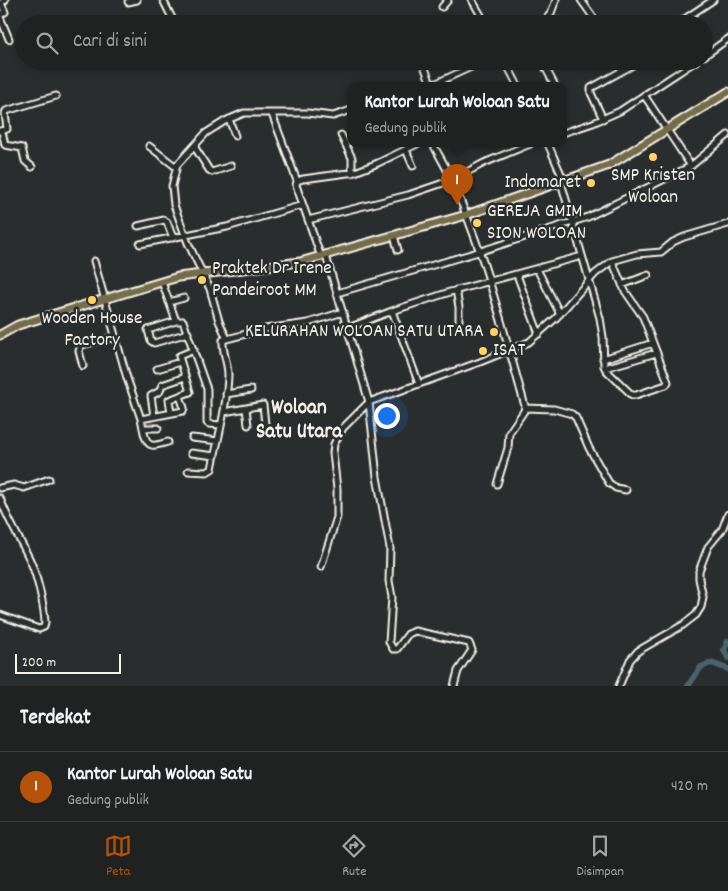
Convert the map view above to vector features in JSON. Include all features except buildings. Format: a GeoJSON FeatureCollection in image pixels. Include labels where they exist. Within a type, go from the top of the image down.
{"type":"FeatureCollection","features":[{"type":"Feature","properties":{"kind":"main road"},"geometry":{"type":"LineString","coordinates":[[0,335],[18,324],[162,282],[204,273],[294,263],[466,215],[609,165],[728,92]]}},
{"type":"Feature","properties":{"kind":"street"},"geometry":{"type":"LineString","coordinates":[[4,0],[2,3],[5,12],[0,16],[9,39]]}},
{"type":"Feature","properties":{"kind":"street"},"geometry":{"type":"LineString","coordinates":[[128,2],[137,0]]}},
{"type":"Feature","properties":{"kind":"street"},"geometry":{"type":"LineString","coordinates":[[163,0],[170,15]]}},
{"type":"Feature","properties":{"kind":"street"},"geometry":{"type":"LineString","coordinates":[[442,7],[448,0]]}},
{"type":"Feature","properties":{"kind":"street"},"geometry":{"type":"LineString","coordinates":[[472,0],[481,15]]}},
{"type":"Feature","properties":{"kind":"street"},"geometry":{"type":"LineString","coordinates":[[551,15],[556,0]]}},
{"type":"Feature","properties":{"kind":"street"},"geometry":{"type":"LineString","coordinates":[[581,0],[592,15]]}},
{"type":"Feature","properties":{"kind":"street"},"geometry":{"type":"LineString","coordinates":[[690,15],[713,0]]}},
{"type":"Feature","properties":{"kind":"street"},"geometry":{"type":"LineString","coordinates":[[713,50],[728,39]]}},
{"type":"Feature","properties":{"kind":"street"},"geometry":{"type":"LineString","coordinates":[[425,70],[430,82]]}},
{"type":"Feature","properties":{"kind":"street"},"geometry":{"type":"LineString","coordinates":[[439,82],[465,70]]}},
{"type":"Feature","properties":{"kind":"street"},"geometry":{"type":"LineString","coordinates":[[510,70],[516,82]]}},
{"type":"Feature","properties":{"kind":"street"},"geometry":{"type":"LineString","coordinates":[[547,70],[553,82]]}},
{"type":"Feature","properties":{"kind":"street"},"geometry":{"type":"LineString","coordinates":[[603,119],[591,88],[624,70]]}},
{"type":"Feature","properties":{"kind":"street"},"geometry":{"type":"LineString","coordinates":[[567,131],[603,119],[682,70]]}},
{"type":"Feature","properties":{"kind":"street"},"geometry":{"type":"LineString","coordinates":[[644,95],[691,166]]}},
{"type":"Feature","properties":{"kind":"street"},"geometry":{"type":"LineString","coordinates":[[32,167],[25,162],[22,148],[4,144],[1,131],[7,129],[6,111],[56,96]]}},
{"type":"Feature","properties":{"kind":"street"},"geometry":{"type":"LineString","coordinates":[[227,339],[221,327],[216,303],[204,273],[185,236],[173,199],[172,177],[176,167],[206,133],[229,119],[249,112],[272,114],[308,113],[333,116],[347,111]]}},
{"type":"Feature","properties":{"kind":"street"},"geometry":{"type":"LineString","coordinates":[[272,114],[297,181],[296,184],[308,220],[343,312],[369,402],[377,477],[390,548],[389,581],[392,597],[389,628],[390,646],[392,649],[397,649],[408,634],[416,631],[469,643],[472,650],[458,671],[454,686]]}},
{"type":"Feature","properties":{"kind":"street"},"geometry":{"type":"LineString","coordinates":[[229,119],[235,136]]}},
{"type":"Feature","properties":{"kind":"street"},"geometry":{"type":"LineString","coordinates":[[341,135],[352,158],[352,173]]}},
{"type":"Feature","properties":{"kind":"street"},"geometry":{"type":"LineString","coordinates":[[336,293],[478,252],[600,212],[691,166],[728,135]]}},
{"type":"Feature","properties":{"kind":"street"},"geometry":{"type":"LineString","coordinates":[[149,146],[176,167]]}},
{"type":"Feature","properties":{"kind":"street"},"geometry":{"type":"LineString","coordinates":[[194,146],[209,170],[215,171],[231,166]]}},
{"type":"Feature","properties":{"kind":"street"},"geometry":{"type":"LineString","coordinates":[[297,181],[352,173],[370,167],[412,147]]}},
{"type":"Feature","properties":{"kind":"street"},"geometry":{"type":"LineString","coordinates":[[435,147],[452,180],[466,215],[488,281],[525,408],[510,430],[508,448],[498,484]]}},
{"type":"Feature","properties":{"kind":"street"},"geometry":{"type":"LineString","coordinates":[[308,220],[408,195],[452,180],[515,147]]}},
{"type":"Feature","properties":{"kind":"street"},"geometry":{"type":"LineString","coordinates":[[549,147],[562,182],[590,280],[602,328],[605,368],[632,395],[640,394],[668,383],[643,317],[622,285],[612,261]]}},
{"type":"Feature","properties":{"kind":"street"},"geometry":{"type":"LineString","coordinates":[[406,150],[413,166]]}},
{"type":"Feature","properties":{"kind":"street"},"geometry":{"type":"LineString","coordinates":[[140,244],[227,227],[303,205]]}},
{"type":"Feature","properties":{"kind":"street"},"geometry":{"type":"LineString","coordinates":[[138,226],[164,220],[167,222],[173,238]]}},
{"type":"Feature","properties":{"kind":"street"},"geometry":{"type":"LineString","coordinates":[[321,567],[338,517],[338,489],[333,453],[334,444],[343,428],[369,402],[529,342],[560,314],[590,280],[612,261],[637,254],[660,252],[673,242],[684,237],[728,224]]}},
{"type":"Feature","properties":{"kind":"street"},"geometry":{"type":"LineString","coordinates":[[394,236],[398,250]]}},
{"type":"Feature","properties":{"kind":"street"},"geometry":{"type":"LineString","coordinates":[[348,328],[456,290],[582,256]]}},
{"type":"Feature","properties":{"kind":"street"},"geometry":{"type":"LineString","coordinates":[[94,260],[146,438],[150,445],[168,442]]}},
{"type":"Feature","properties":{"kind":"street"},"geometry":{"type":"LineString","coordinates":[[537,269],[560,314]]}},
{"type":"Feature","properties":{"kind":"street"},"geometry":{"type":"LineString","coordinates":[[517,275],[539,334]]}},
{"type":"Feature","properties":{"kind":"street"},"geometry":{"type":"LineString","coordinates":[[622,285],[648,276]]}},
{"type":"Feature","properties":{"kind":"street"},"geometry":{"type":"LineString","coordinates":[[162,282],[176,321]]}},
{"type":"Feature","properties":{"kind":"street"},"geometry":{"type":"LineString","coordinates":[[456,290],[460,310],[459,320]]}},
{"type":"Feature","properties":{"kind":"street"},"geometry":{"type":"LineString","coordinates":[[170,302],[184,298]]}},
{"type":"Feature","properties":{"kind":"street"},"geometry":{"type":"LineString","coordinates":[[392,311],[419,384]]}},
{"type":"Feature","properties":{"kind":"street"},"geometry":{"type":"LineString","coordinates":[[188,471],[211,471],[226,394],[228,363],[223,340],[265,329],[308,323],[343,312]]}},
{"type":"Feature","properties":{"kind":"street"},"geometry":{"type":"LineString","coordinates":[[188,333],[152,342],[148,329],[176,321],[183,321],[188,333],[207,389],[207,423],[221,425]]}},
{"type":"Feature","properties":{"kind":"street"},"geometry":{"type":"LineString","coordinates":[[83,366],[79,351],[82,346],[115,337]]}},
{"type":"Feature","properties":{"kind":"street"},"geometry":{"type":"LineString","coordinates":[[603,359],[653,343]]}},
{"type":"Feature","properties":{"kind":"street"},"geometry":{"type":"LineString","coordinates":[[171,413],[169,400],[190,393],[179,355],[194,350]]}},
{"type":"Feature","properties":{"kind":"street"},"geometry":{"type":"LineString","coordinates":[[605,368],[656,353]]}},
{"type":"Feature","properties":{"kind":"street"},"geometry":{"type":"LineString","coordinates":[[156,369],[180,362]]}},
{"type":"Feature","properties":{"kind":"street"},"geometry":{"type":"LineString","coordinates":[[154,416],[151,396],[160,391],[162,385],[185,377]]}},
{"type":"Feature","properties":{"kind":"street"},"geometry":{"type":"LineString","coordinates":[[226,394],[251,390]]}},
{"type":"Feature","properties":{"kind":"street"},"geometry":{"type":"LineString","coordinates":[[141,419],[184,410],[180,396]]}},
{"type":"Feature","properties":{"kind":"street"},"geometry":{"type":"LineString","coordinates":[[224,412],[264,405],[265,424]]}},
{"type":"Feature","properties":{"kind":"street"},"geometry":{"type":"LineString","coordinates":[[246,408],[248,425]]}},
{"type":"Feature","properties":{"kind":"street"},"geometry":{"type":"LineString","coordinates":[[525,408],[554,409],[572,414],[576,418],[589,448],[609,483],[616,488],[626,490]]}},
{"type":"Feature","properties":{"kind":"street"},"geometry":{"type":"LineString","coordinates":[[143,428],[158,428]]}},
{"type":"Feature","properties":{"kind":"street"},"geometry":{"type":"LineString","coordinates":[[192,438],[218,441]]}},
{"type":"Feature","properties":{"kind":"street"},"geometry":{"type":"LineString","coordinates":[[191,453],[215,456]]}},
{"type":"Feature","properties":{"kind":"street"},"geometry":{"type":"LineString","coordinates":[[0,488],[14,485],[24,488],[49,479]]}},
{"type":"Feature","properties":{"kind":"street"},"geometry":{"type":"LineString","coordinates":[[0,498],[16,535],[28,556],[39,592],[45,622],[44,627],[39,629],[0,615]]}},
{"type":"Feature","properties":{"kind":"street"},"geometry":{"type":"LineString","coordinates":[[618,686],[630,660],[638,651],[683,625],[701,607],[703,597],[699,579],[700,571],[708,547],[722,530],[728,514]]}},
{"type":"Feature","properties":{"kind":"waterway"},"geometry":{"type":"LineString","coordinates":[[728,641],[724,650],[728,658]]}},
{"type":"Feature","properties":{"kind":"waterway"},"geometry":{"type":"LineString","coordinates":[[688,686],[701,667],[711,663],[728,669]]}},
{"type":"Feature","properties":{"kind":"place","name":"SMP Kristen Woloan"},"geometry":{"type":"Point","coordinates":[653,157]}},
{"type":"Feature","properties":{"kind":"place","name":"Indomaret"},"geometry":{"type":"Point","coordinates":[591,183]}},
{"type":"Feature","properties":{"kind":"place","name":"Kantor Lurah Woloan Satu"},"geometry":{"type":"Point","coordinates":[457,205]}},
{"type":"Feature","properties":{"kind":"place","name":"GEREJA GMIM SION WOLOAN"},"geometry":{"type":"Point","coordinates":[477,223]}},
{"type":"Feature","properties":{"kind":"place","name":"Praktek Dr Irene Pandeiroot MM"},"geometry":{"type":"Point","coordinates":[202,280]}},
{"type":"Feature","properties":{"kind":"place","name":"Wooden House Factory"},"geometry":{"type":"Point","coordinates":[92,300]}},
{"type":"Feature","properties":{"kind":"place","name":"KELURAHAN WOLOAN SATU UTARA"},"geometry":{"type":"Point","coordinates":[494,332]}},
{"type":"Feature","properties":{"kind":"place","name":"ISAT"},"geometry":{"type":"Point","coordinates":[483,351]}},
{"type":"Feature","properties":{"kind":"district","name":"Woloan Satu Utara"},"geometry":{"type":"Point","coordinates":[299,421]}}]}
